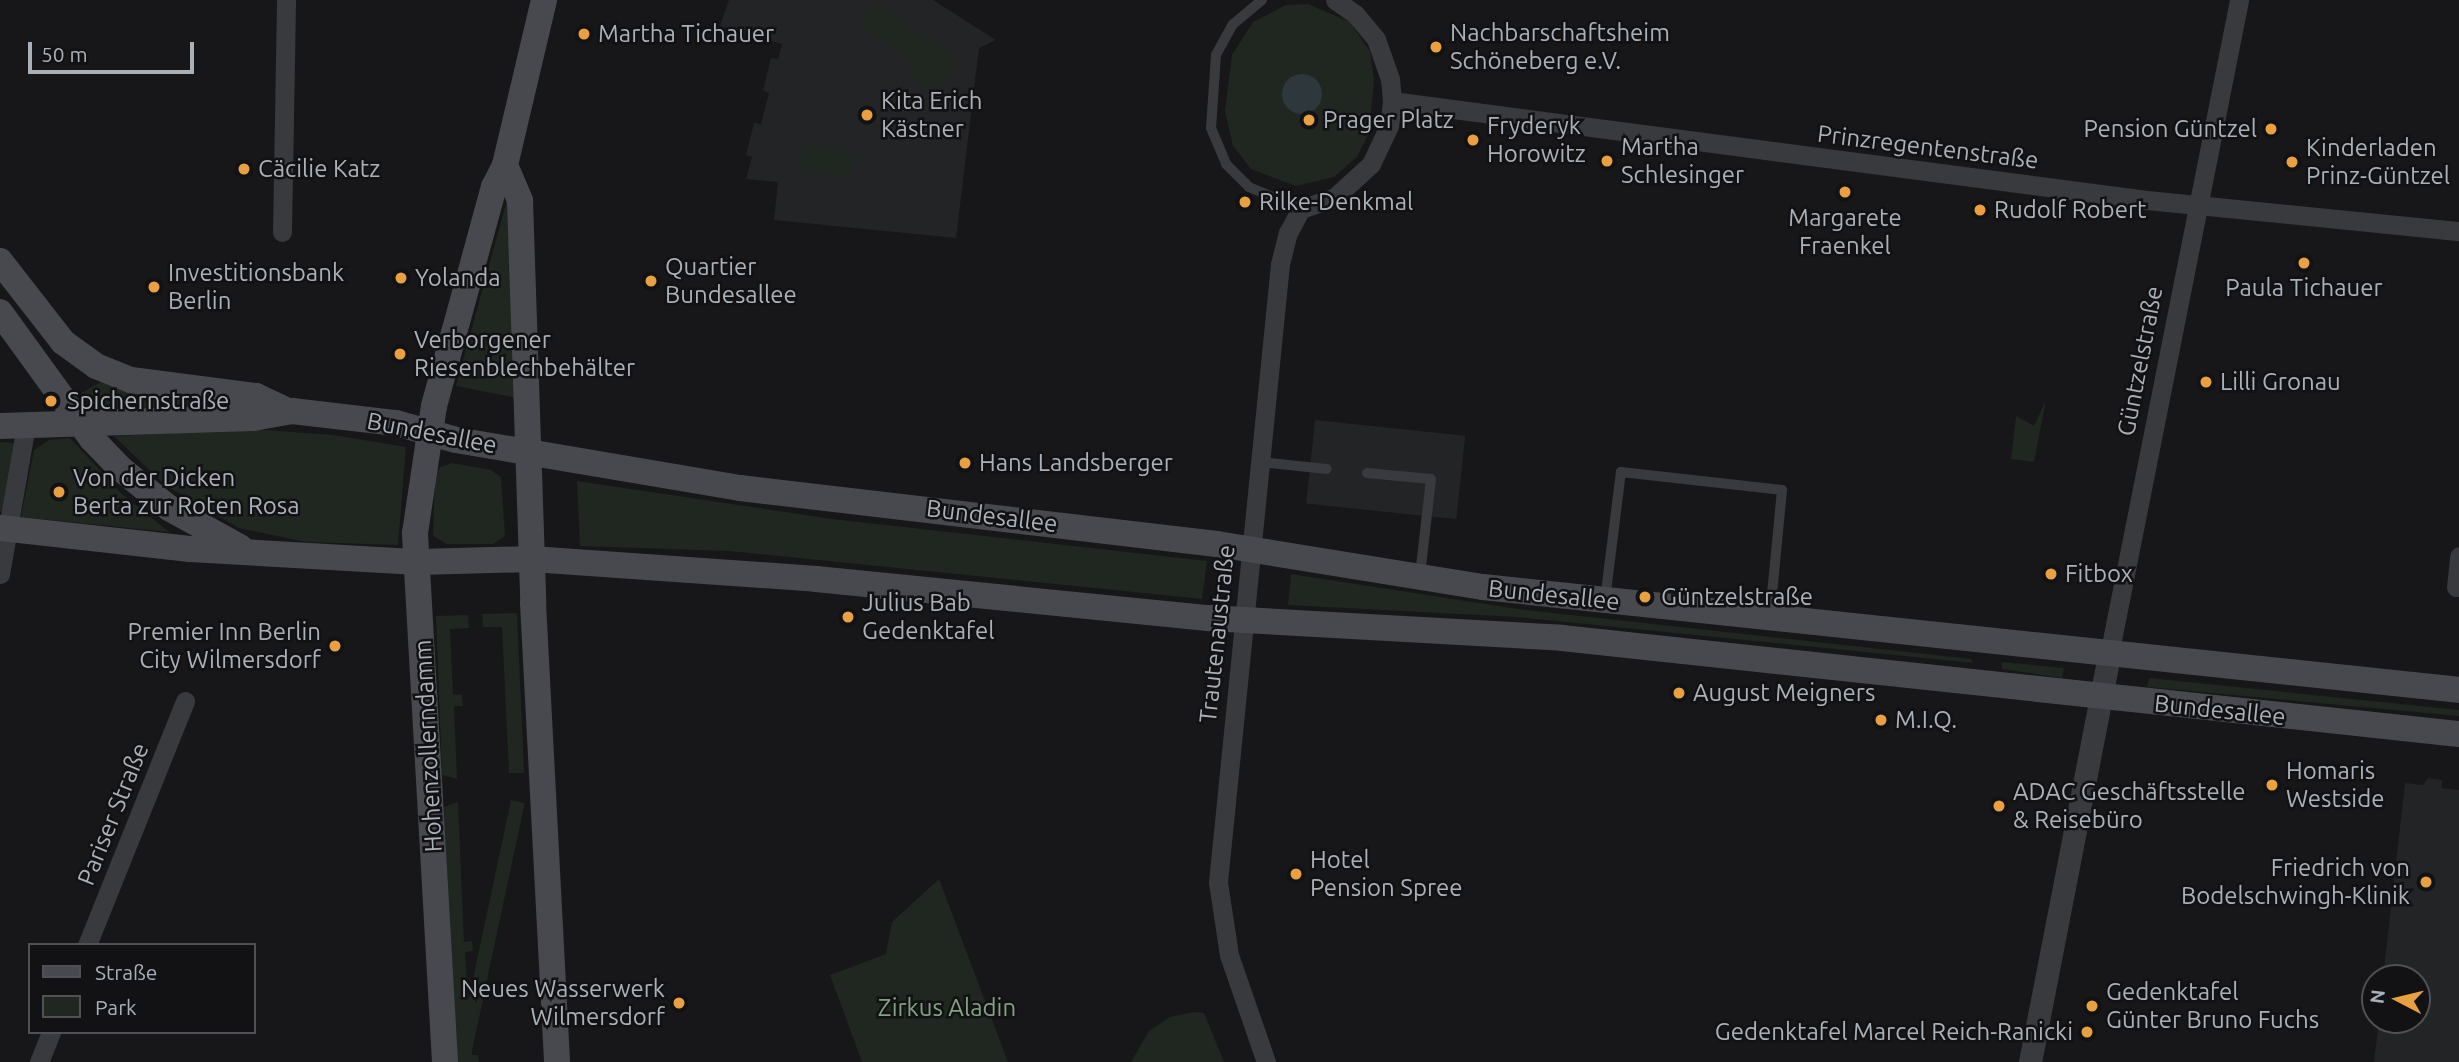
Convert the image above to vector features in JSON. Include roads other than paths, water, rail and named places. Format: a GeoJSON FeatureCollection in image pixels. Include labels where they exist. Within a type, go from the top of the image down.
{"type":"FeatureCollection","features":[{"type":"Feature","properties":{"kind":"main road","name":"Hohenzollerndamm"},"geometry":{"type":"LineString","coordinates":[[445,1062],[415,533],[428,431],[494,187],[505,165],[544,0]]}},
{"type":"Feature","properties":{"kind":"main road"},"geometry":{"type":"LineString","coordinates":[[505,165],[520,201],[532,559],[557,1062]]}},
{"type":"Feature","properties":{"kind":"main road"},"geometry":{"type":"LineString","coordinates":[[0,261],[70,349],[113,374],[256,396],[286,410]]}},
{"type":"Feature","properties":{"kind":"main road"},"geometry":{"type":"LineString","coordinates":[[32,302],[4,317],[82,425],[121,469],[152,496],[218,538],[253,552]]}},
{"type":"Feature","properties":{"kind":"main road","name":"Bundesallee"},"geometry":{"type":"LineString","coordinates":[[0,426],[253,418],[286,410],[383,421],[528,452],[740,488],[1250,550],[1420,578],[1770,619],[2459,691]]}},
{"type":"Feature","properties":{"kind":"main road","name":"Bundesallee"},"geometry":{"type":"LineString","coordinates":[[5,529],[253,552],[418,562],[532,559],[816,579],[1243,620],[1562,638],[2101,698],[2459,734]]}},
{"type":"Feature","properties":{"kind":"main road"},"geometry":{"type":"LineString","coordinates":[[1982,684],[1986,642]]}},
{"type":"Feature","properties":{"kind":"street"},"geometry":{"type":"LineString","coordinates":[[282,232],[286,0]]}},
{"type":"Feature","properties":{"kind":"street"},"geometry":{"type":"LineString","coordinates":[[1301,209],[1335,197],[1365,171],[1389,126],[1392,101],[1390,79],[1376,39],[1355,14],[1335,0]]}},
{"type":"Feature","properties":{"kind":"street","name":"Güntzelstraße"},"geometry":{"type":"LineString","coordinates":[[2031,1062],[2239,0]]}},
{"type":"Feature","properties":{"kind":"street","name":"Prinzregentenstraße"},"geometry":{"type":"LineString","coordinates":[[1392,101],[2198,204],[2459,231]]}},
{"type":"Feature","properties":{"kind":"street","name":"Trautenaustraße"},"geometry":{"type":"LineString","coordinates":[[1266,1062],[1229,955],[1218,882],[1280,264],[1288,233],[1301,209]]}},
{"type":"Feature","properties":{"kind":"street"},"geometry":{"type":"LineString","coordinates":[[0,574],[5,529],[26,425]]}},
{"type":"Feature","properties":{"kind":"street"},"geometry":{"type":"LineString","coordinates":[[2456,587],[2459,555]]}},
{"type":"Feature","properties":{"kind":"street","name":"Pariser Straße"},"geometry":{"type":"LineString","coordinates":[[88,943],[185,701]]}},
{"type":"Feature","properties":{"kind":"street"},"geometry":{"type":"LineString","coordinates":[[39,1062],[50,1034]]}},
{"type":"Feature","properties":{"kind":"lane"},"geometry":{"type":"LineString","coordinates":[[1262,0],[1233,24],[1216,55],[1211,128],[1226,164],[1249,187],[1301,209]]}},
{"type":"Feature","properties":{"kind":"lane"},"geometry":{"type":"LineString","coordinates":[[1260,462],[1327,469]]}},
{"type":"Feature","properties":{"kind":"lane"},"geometry":{"type":"LineString","coordinates":[[1605,601],[1622,472],[1782,490],[1770,619]]}},
{"type":"Feature","properties":{"kind":"lane"},"geometry":{"type":"LineString","coordinates":[[1367,473],[1431,479],[1420,578]]}},
{"type":"Feature","properties":{"kind":"place","name":"Martha Tichauer"},"geometry":{"type":"Point","coordinates":[584,34]}},
{"type":"Feature","properties":{"kind":"place","name":"Nachbarschaftsheim Schöneberg e.V."},"geometry":{"type":"Point","coordinates":[1436,47]}},
{"type":"Feature","properties":{"kind":"place","name":"Kita Erich Kästner"},"geometry":{"type":"Point","coordinates":[867,115]}},
{"type":"Feature","properties":{"kind":"place","name":"Prager Platz"},"geometry":{"type":"Point","coordinates":[1309,120]}},
{"type":"Feature","properties":{"kind":"place","name":"Pension Güntzel"},"geometry":{"type":"Point","coordinates":[2271,129]}},
{"type":"Feature","properties":{"kind":"place","name":"Fryderyk Horowitz"},"geometry":{"type":"Point","coordinates":[1473,140]}},
{"type":"Feature","properties":{"kind":"place","name":"Martha Schlesinger"},"geometry":{"type":"Point","coordinates":[1607,161]}},
{"type":"Feature","properties":{"kind":"place","name":"Kinderladen Prinz-Güntzel"},"geometry":{"type":"Point","coordinates":[2292,162]}},
{"type":"Feature","properties":{"kind":"place","name":"Cäcilie Katz"},"geometry":{"type":"Point","coordinates":[244,169]}},
{"type":"Feature","properties":{"kind":"place","name":"Margarete Fraenkel"},"geometry":{"type":"Point","coordinates":[1845,192]}},
{"type":"Feature","properties":{"kind":"place","name":"Rilke-Denkmal"},"geometry":{"type":"Point","coordinates":[1245,202]}},
{"type":"Feature","properties":{"kind":"place","name":"Rudolf Robert"},"geometry":{"type":"Point","coordinates":[1980,210]}},
{"type":"Feature","properties":{"kind":"place","name":"Paula Tichauer"},"geometry":{"type":"Point","coordinates":[2304,263]}},
{"type":"Feature","properties":{"kind":"place","name":"Yolanda"},"geometry":{"type":"Point","coordinates":[401,278]}},
{"type":"Feature","properties":{"kind":"place","name":"Quartier Bundesallee"},"geometry":{"type":"Point","coordinates":[651,281]}},
{"type":"Feature","properties":{"kind":"place","name":"Investitionsbank Berlin"},"geometry":{"type":"Point","coordinates":[154,287]}},
{"type":"Feature","properties":{"kind":"place","name":"Verborgener Riesenblechbehälter"},"geometry":{"type":"Point","coordinates":[400,354]}},
{"type":"Feature","properties":{"kind":"place","name":"Lilli Gronau"},"geometry":{"type":"Point","coordinates":[2206,382]}},
{"type":"Feature","properties":{"kind":"place","name":"Spichernstraße"},"geometry":{"type":"Point","coordinates":[51,401]}},
{"type":"Feature","properties":{"kind":"place","name":"Hans Landsberger"},"geometry":{"type":"Point","coordinates":[965,463]}},
{"type":"Feature","properties":{"kind":"place","name":"Von der Dicken Berta zur Roten Rosa"},"geometry":{"type":"Point","coordinates":[59,492]}},
{"type":"Feature","properties":{"kind":"place","name":"Fitbox"},"geometry":{"type":"Point","coordinates":[2051,574]}},
{"type":"Feature","properties":{"kind":"place","name":"Güntzelstraße"},"geometry":{"type":"Point","coordinates":[1645,597]}},
{"type":"Feature","properties":{"kind":"place","name":"Julius Bab Gedenktafel"},"geometry":{"type":"Point","coordinates":[848,617]}},
{"type":"Feature","properties":{"kind":"place","name":"Premier Inn Berlin City Wilmersdorf"},"geometry":{"type":"Point","coordinates":[335,646]}},
{"type":"Feature","properties":{"kind":"place","name":"August Meigners"},"geometry":{"type":"Point","coordinates":[1679,693]}},
{"type":"Feature","properties":{"kind":"place","name":"M.I.Q."},"geometry":{"type":"Point","coordinates":[1881,720]}},
{"type":"Feature","properties":{"kind":"place","name":"Homaris Westside"},"geometry":{"type":"Point","coordinates":[2272,785]}},
{"type":"Feature","properties":{"kind":"place","name":"ADAC Geschäftsstelle & Reisebüro"},"geometry":{"type":"Point","coordinates":[1999,806]}},
{"type":"Feature","properties":{"kind":"place","name":"Hotel Pension Spree"},"geometry":{"type":"Point","coordinates":[1296,874]}},
{"type":"Feature","properties":{"kind":"place","name":"Friedrich von Bodelschwingh-Klinik"},"geometry":{"type":"Point","coordinates":[2426,882]}},
{"type":"Feature","properties":{"kind":"place","name":"Neues Wasserwerk Wilmersdorf"},"geometry":{"type":"Point","coordinates":[679,1003]}},
{"type":"Feature","properties":{"kind":"place","name":"Gedenktafel Günter Bruno Fuchs"},"geometry":{"type":"Point","coordinates":[2092,1006]}},
{"type":"Feature","properties":{"kind":"place","name":"Gedenktafel Marcel Reich-Ranicki"},"geometry":{"type":"Point","coordinates":[2087,1032]}},
{"type":"Feature","properties":{"kind":"park label","name":"Zirkus Aladin"},"geometry":{"type":"Point","coordinates":[947,1008]}}]}
